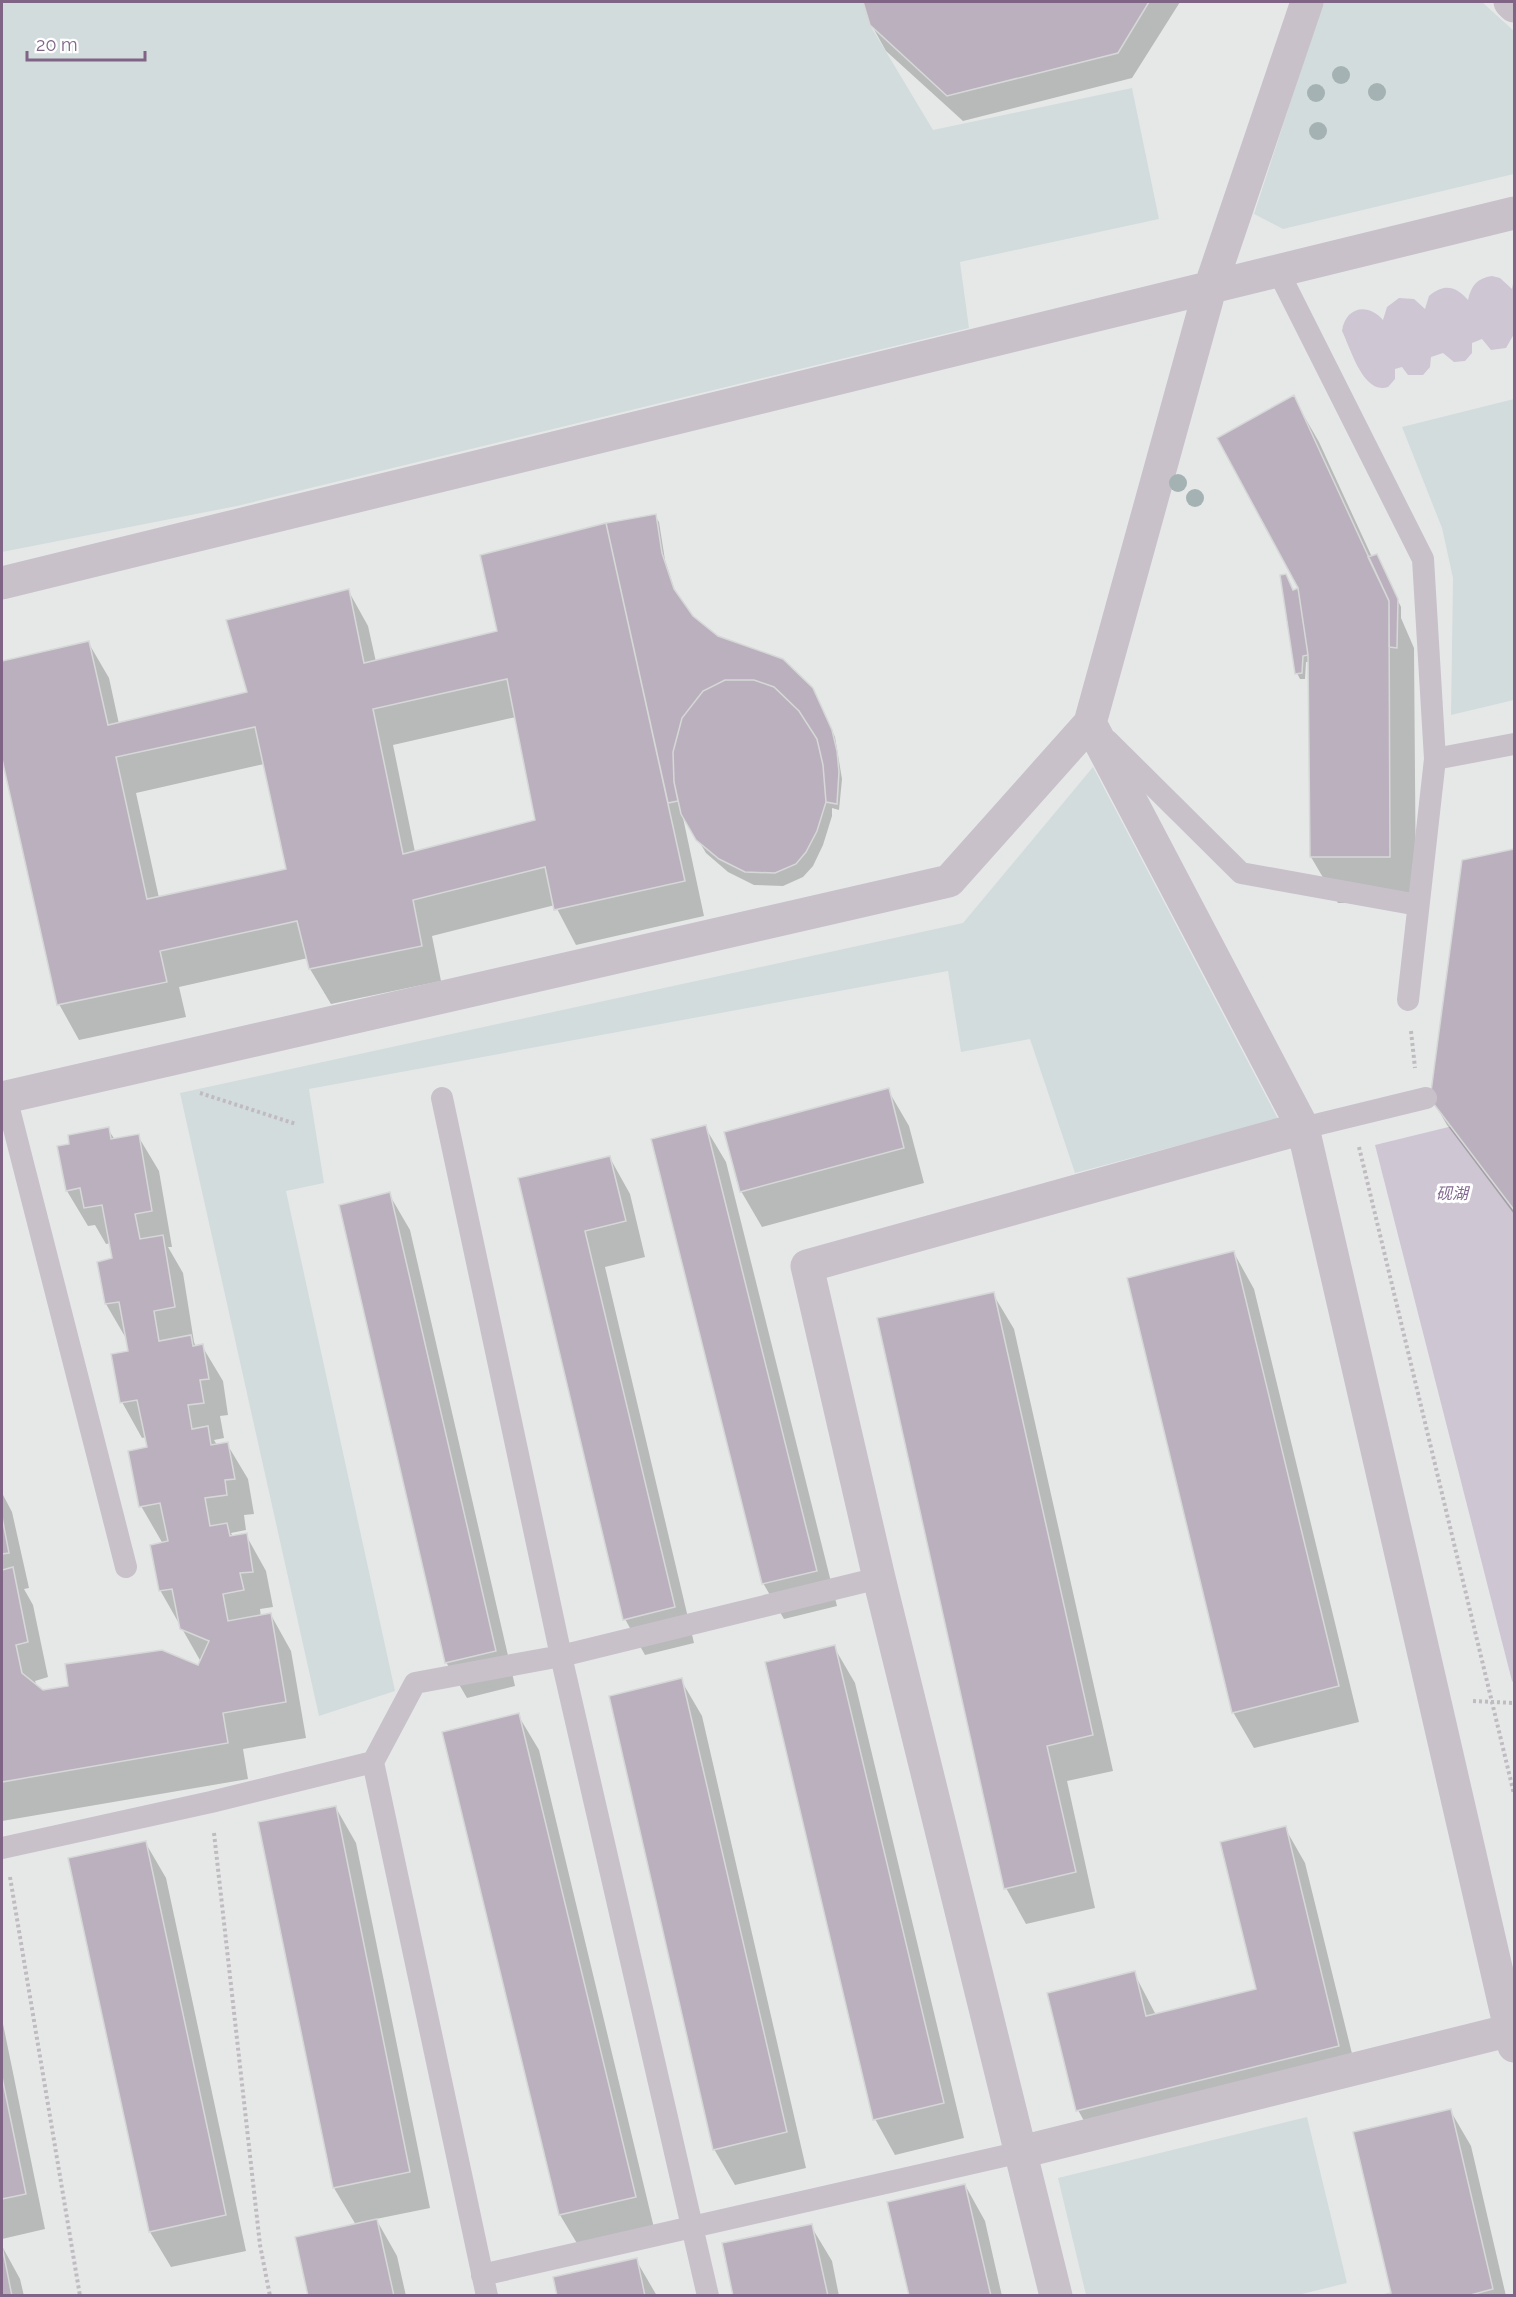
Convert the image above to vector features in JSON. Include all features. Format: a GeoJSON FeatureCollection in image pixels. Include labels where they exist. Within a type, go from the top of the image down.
{"type":"FeatureCollection","features":[{"type":"Feature","properties":{"kind":"street"},"geometry":{"type":"LineString","coordinates":[[3,1091],[949,881],[1090,723],[1211,285],[1306,2]]}},
{"type":"Feature","properties":{"kind":"street"},"geometry":{"type":"LineString","coordinates":[[1510,2],[1515,6]]}},
{"type":"Feature","properties":{"kind":"street"},"geometry":{"type":"LineString","coordinates":[[2,583],[1211,285],[1515,213]]}},
{"type":"Feature","properties":{"kind":"street"},"geometry":{"type":"LineString","coordinates":[[1021,2152],[1513,2038],[1303,1128],[1090,723]]}},
{"type":"Feature","properties":{"kind":"street"},"geometry":{"type":"LineString","coordinates":[[1056,2295],[879,1578],[807,1266],[1303,1128]]}},
{"type":"Feature","properties":{"kind":"lane"},"geometry":{"type":"LineString","coordinates":[[1277,269],[1423,559],[1435,759],[1408,1000]]}},
{"type":"Feature","properties":{"kind":"lane"},"geometry":{"type":"LineString","coordinates":[[1090,723],[1241,873],[1418,905]]}},
{"type":"Feature","properties":{"kind":"lane"},"geometry":{"type":"LineString","coordinates":[[1435,759],[1515,744]]}},
{"type":"Feature","properties":{"kind":"lane"},"geometry":{"type":"LineString","coordinates":[[3,1091],[126,1567]]}},
{"type":"Feature","properties":{"kind":"lane"},"geometry":{"type":"LineString","coordinates":[[442,1098],[561,1656],[708,2295]]}},
{"type":"Feature","properties":{"kind":"lane"},"geometry":{"type":"LineString","coordinates":[[1303,1128],[1422,1099]]}},
{"type":"Feature","properties":{"kind":"lane"},"geometry":{"type":"LineString","coordinates":[[879,1578],[561,1656],[415,1683],[373,1762],[485,2285],[692,2227],[1021,2152]]}},
{"type":"Feature","properties":{"kind":"lane"},"geometry":{"type":"LineString","coordinates":[[3,1847],[211,1802],[373,1762]]}},
{"type":"Feature","properties":{"kind":"path"},"geometry":{"type":"LineString","coordinates":[[1408,1000],[1422,1099]]}},
{"type":"Feature","properties":{"kind":"path"},"geometry":{"type":"LineString","coordinates":[[195,1091],[296,1124]]}},
{"type":"Feature","properties":{"kind":"path"},"geometry":{"type":"LineString","coordinates":[[1352,1117],[1515,1794]]}},
{"type":"Feature","properties":{"kind":"path"},"geometry":{"type":"LineString","coordinates":[[211,1802],[260,2246],[270,2295]]}},
{"type":"Feature","properties":{"kind":"path"},"geometry":{"type":"LineString","coordinates":[[3,1847],[80,2295]]}},
{"type":"Feature","properties":{"kind":"shaded area"},"geometry":{"type":"Polygon","coordinates":[[[2,2],[1514,2],[1514,2295],[2,2295],[2,2]]]}},
{"type":"Feature","properties":{"kind":"shaded area"},"geometry":{"type":"Polygon","coordinates":[[[2,2],[863,2],[870,25],[933,130],[1132,88],[1159,219],[960,262],[969,328],[237,506],[2,552],[2,2]]]}},
{"type":"Feature","properties":{"kind":"shaded area"},"geometry":{"type":"Polygon","coordinates":[[[1323,2],[1482,2],[1514,31],[1514,174],[1283,229],[1254,214],[1323,2]]]}},
{"type":"Feature","properties":{"kind":"shaded area"},"geometry":{"type":"Polygon","coordinates":[[[1514,399],[1514,700],[1451,715],[1453,578],[1442,528],[1402,427],[1514,399]]]}},
{"type":"Feature","properties":{"kind":"shaded area"},"geometry":{"type":"Polygon","coordinates":[[[1093,767],[1278,1119],[1075,1173],[1030,1039],[961,1052],[948,971],[309,1089],[324,1183],[286,1191],[395,1691],[319,1716],[180,1093],[963,923],[1093,767]]]}},
{"type":"Feature","properties":{"kind":"shaded area"},"geometry":{"type":"Polygon","coordinates":[[[1307,2117],[1347,2283],[1294,2296],[1086,2295],[1058,2178],[1307,2117]]]}},
{"type":"Feature","properties":{"kind":"water"},"geometry":{"type":"Polygon","coordinates":[[[1492,276],[1500,278],[1512,289],[1514,278],[1514,334],[1506,348],[1491,350],[1482,339],[1472,343],[1472,353],[1465,361],[1454,362],[1443,353],[1431,357],[1430,367],[1423,375],[1408,375],[1402,367],[1395,369],[1395,379],[1388,387],[1379,388],[1365,378],[1342,331],[1344,323],[1352,312],[1364,309],[1377,314],[1383,320],[1387,307],[1399,298],[1414,299],[1425,309],[1429,296],[1445,288],[1454,289],[1468,300],[1476,284],[1492,276]]]}},
{"type":"Feature","properties":{"kind":"water","name":"砚湖"},"geometry":{"type":"Polygon","coordinates":[[[1514,1111],[1514,1683],[1375,1145],[1514,1111]]]}},
{"type":"Feature","properties":{"kind":"building"},"geometry":{"type":"Polygon","coordinates":[[[863,2],[1149,2],[1118,53],[947,96],[870,25],[863,2]]]}},
{"type":"Feature","properties":{"kind":"building"},"geometry":{"type":"Polygon","coordinates":[[[1294,395],[1389,601],[1390,857],[1310,857],[1308,655],[1298,588],[1217,438],[1294,395]]]}},
{"type":"Feature","properties":{"kind":"building"},"geometry":{"type":"Polygon","coordinates":[[[656,514],[662,553],[674,589],[693,616],[718,636],[783,659],[813,688],[832,730],[837,751],[839,772],[837,804],[826,802],[823,765],[817,739],[799,711],[774,687],[754,680],[725,680],[703,691],[682,718],[673,752],[674,782],[678,801],[668,803],[606,523],[656,514]]]}},
{"type":"Feature","properties":{"kind":"building"},"geometry":{"type":"Polygon","coordinates":[[[606,523],[685,881],[554,910],[545,867],[413,900],[422,946],[309,969],[297,921],[160,951],[167,982],[57,1005],[2,759],[2,661],[89,641],[108,725],[247,692],[226,620],[349,589],[364,663],[497,631],[480,555],[606,523]],[[507,679],[373,709],[403,854],[535,820],[507,679]],[[255,727],[116,757],[147,899],[286,869],[255,727]]]}},
{"type":"Feature","properties":{"kind":"building"},"geometry":{"type":"Polygon","coordinates":[[[1377,554],[1398,599],[1397,648],[1389,647],[1389,601],[1368,557],[1377,554]]]}},
{"type":"Feature","properties":{"kind":"building"},"geometry":{"type":"Polygon","coordinates":[[[1286,574],[1293,590],[1298,588],[1308,655],[1303,656],[1302,673],[1295,674],[1280,575],[1286,574]]]}},
{"type":"Feature","properties":{"kind":"building"},"geometry":{"type":"Polygon","coordinates":[[[725,680],[754,680],[774,687],[799,711],[817,739],[823,765],[826,802],[817,831],[806,852],[796,864],[775,873],[745,872],[719,859],[696,840],[681,814],[674,782],[673,752],[682,718],[703,691],[725,680]]]}},
{"type":"Feature","properties":{"kind":"building"},"geometry":{"type":"Polygon","coordinates":[[[1514,849],[1514,1210],[1430,1099],[1462,860],[1514,849]]]}},
{"type":"Feature","properties":{"kind":"building"},"geometry":{"type":"Polygon","coordinates":[[[889,1088],[904,1148],[740,1192],[724,1132],[889,1088]]]}},
{"type":"Feature","properties":{"kind":"building"},"geometry":{"type":"Polygon","coordinates":[[[706,1125],[817,1571],[762,1584],[651,1139],[706,1125]]]}},
{"type":"Feature","properties":{"kind":"building"},"geometry":{"type":"Polygon","coordinates":[[[109,1127],[111,1139],[139,1134],[152,1211],[135,1214],[140,1239],[163,1235],[175,1307],[154,1311],[159,1341],[191,1335],[193,1346],[203,1344],[209,1379],[200,1380],[204,1403],[188,1405],[192,1429],[208,1426],[211,1445],[228,1442],[235,1479],[225,1480],[227,1495],[205,1498],[210,1526],[227,1523],[230,1536],[247,1533],[253,1572],[240,1573],[244,1590],[223,1594],[228,1621],[271,1613],[286,1702],[223,1713],[228,1743],[2,1782],[2,1570],[13,1567],[28,1642],[16,1645],[22,1673],[43,1690],[68,1686],[65,1664],[162,1650],[198,1665],[209,1641],[180,1629],[172,1589],[159,1591],[150,1545],[168,1541],[160,1503],[139,1507],[128,1451],[147,1447],[137,1400],[120,1403],[111,1354],[128,1351],[119,1302],[105,1304],[97,1262],[112,1258],[102,1205],[84,1208],[80,1188],[66,1191],[57,1146],[69,1144],[68,1135],[109,1127]]]}},
{"type":"Feature","properties":{"kind":"building"},"geometry":{"type":"Polygon","coordinates":[[[610,1156],[626,1221],[585,1231],[675,1607],[623,1620],[518,1178],[610,1156]]]}},
{"type":"Feature","properties":{"kind":"building"},"geometry":{"type":"Polygon","coordinates":[[[390,1192],[496,1651],[445,1663],[339,1205],[390,1192]]]}},
{"type":"Feature","properties":{"kind":"building"},"geometry":{"type":"Polygon","coordinates":[[[1234,1251],[1339,1686],[1232,1713],[1127,1278],[1234,1251]]]}},
{"type":"Feature","properties":{"kind":"building"},"geometry":{"type":"Polygon","coordinates":[[[994,1292],[1093,1735],[1047,1746],[1076,1872],[1004,1889],[877,1318],[994,1292]]]}},
{"type":"Feature","properties":{"kind":"building"},"geometry":{"type":"Polygon","coordinates":[[[2,1517],[9,1553],[2,1554],[2,1517]]]}},
{"type":"Feature","properties":{"kind":"building"},"geometry":{"type":"Polygon","coordinates":[[[835,1645],[944,2103],[873,2120],[765,1662],[835,1645]]]}},
{"type":"Feature","properties":{"kind":"building"},"geometry":{"type":"Polygon","coordinates":[[[682,1678],[787,2132],[713,2150],[609,1696],[682,1678]]]}},
{"type":"Feature","properties":{"kind":"building"},"geometry":{"type":"Polygon","coordinates":[[[519,1713],[636,2197],[559,2215],[442,1732],[519,1713]]]}},
{"type":"Feature","properties":{"kind":"building"},"geometry":{"type":"Polygon","coordinates":[[[336,1806],[410,2172],[333,2188],[258,1822],[336,1806]]]}},
{"type":"Feature","properties":{"kind":"building"},"geometry":{"type":"Polygon","coordinates":[[[1286,1826],[1339,2046],[1076,2111],[1047,1993],[1135,1971],[1146,2016],[1256,1989],[1220,1842],[1286,1826]]]}},
{"type":"Feature","properties":{"kind":"building"},"geometry":{"type":"Polygon","coordinates":[[[146,1841],[226,2215],[149,2232],[68,1858],[146,1841]]]}},
{"type":"Feature","properties":{"kind":"building"},"geometry":{"type":"Polygon","coordinates":[[[2,2077],[26,2194],[2,2199],[2,2077]]]}},
{"type":"Feature","properties":{"kind":"building"},"geometry":{"type":"Polygon","coordinates":[[[1451,2109],[1493,2289],[1467,2296],[1379,2296],[1391,2293],[1353,2132],[1451,2109]]]}},
{"type":"Feature","properties":{"kind":"building"},"geometry":{"type":"Polygon","coordinates":[[[965,2184],[991,2296],[909,2296],[887,2202],[965,2184]]]}},
{"type":"Feature","properties":{"kind":"building"},"geometry":{"type":"Polygon","coordinates":[[[377,2219],[394,2296],[308,2296],[295,2237],[377,2219]]]}},
{"type":"Feature","properties":{"kind":"building"},"geometry":{"type":"Polygon","coordinates":[[[812,2224],[828,2296],[733,2296],[722,2243],[812,2224]]]}},
{"type":"Feature","properties":{"kind":"building"},"geometry":{"type":"Polygon","coordinates":[[[2,2246],[12,2296],[2,2296],[2,2246]]]}},
{"type":"Feature","properties":{"kind":"building"},"geometry":{"type":"Polygon","coordinates":[[[637,2258],[645,2296],[557,2296],[553,2277],[637,2258]]]}}]}
